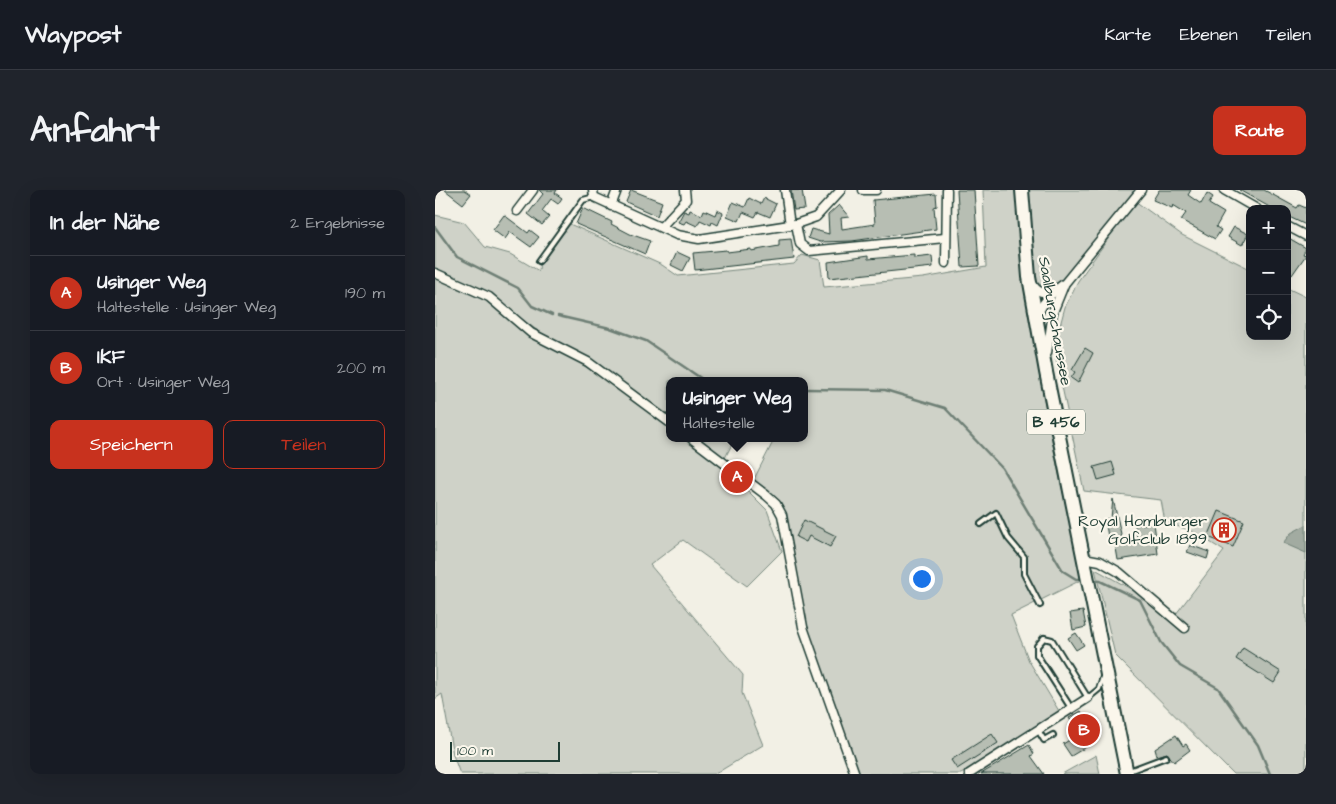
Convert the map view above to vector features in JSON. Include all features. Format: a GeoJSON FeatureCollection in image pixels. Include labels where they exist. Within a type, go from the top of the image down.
{"type":"FeatureCollection","features":[{"type":"Feature","properties":{"kind":"main road","name":"Saalburgchaussee"},"geometry":{"type":"LineString","coordinates":[[1022,190],[1029,277],[1046,372],[1106,670]]}},
{"type":"Feature","properties":{"kind":"main road","name":"B 456"},"geometry":{"type":"LineString","coordinates":[[1106,670],[1127,773]]}},
{"type":"Feature","properties":{"kind":"street"},"geometry":{"type":"LineString","coordinates":[[517,211],[533,190]]}},
{"type":"Feature","properties":{"kind":"street"},"geometry":{"type":"LineString","coordinates":[[611,206],[617,190]]}},
{"type":"Feature","properties":{"kind":"street"},"geometry":{"type":"LineString","coordinates":[[661,227],[686,200],[685,190]]}},
{"type":"Feature","properties":{"kind":"street"},"geometry":{"type":"LineString","coordinates":[[785,190],[793,225],[800,244],[809,251],[945,238]]}},
{"type":"Feature","properties":{"kind":"street"},"geometry":{"type":"LineString","coordinates":[[593,193],[611,206],[661,227],[677,236],[699,239],[793,225],[816,217],[841,190]]}},
{"type":"Feature","properties":{"kind":"street"},"geometry":{"type":"LineString","coordinates":[[863,190],[876,190]]}},
{"type":"Feature","properties":{"kind":"street"},"geometry":{"type":"LineString","coordinates":[[946,263],[947,190]]}},
{"type":"Feature","properties":{"kind":"street"},"geometry":{"type":"LineString","coordinates":[[1037,322],[1040,307],[1065,283],[1141,190]]}},
{"type":"Feature","properties":{"kind":"street"},"geometry":{"type":"LineString","coordinates":[[1223,190],[1250,205]]}},
{"type":"Feature","properties":{"kind":"street"},"geometry":{"type":"LineString","coordinates":[[1291,228],[1306,236]]}},
{"type":"Feature","properties":{"kind":"street"},"geometry":{"type":"LineString","coordinates":[[435,273],[489,297],[531,333],[588,362],[666,420]]}},
{"type":"Feature","properties":{"kind":"street"},"geometry":{"type":"LineString","coordinates":[[1029,277],[1035,289],[1040,292],[1055,291]]}},
{"type":"Feature","properties":{"kind":"street"},"geometry":{"type":"LineString","coordinates":[[1046,372],[1048,336],[1053,312],[1065,283]]}},
{"type":"Feature","properties":{"kind":"street"},"geometry":{"type":"LineString","coordinates":[[696,442],[766,495],[776,504],[782,515],[803,627],[855,774]]}},
{"type":"Feature","properties":{"kind":"street"},"geometry":{"type":"LineString","coordinates":[[1084,558],[1100,561],[1119,572],[1185,628]]}},
{"type":"Feature","properties":{"kind":"street"},"geometry":{"type":"LineString","coordinates":[[973,773],[1088,698]]}},
{"type":"Feature","properties":{"kind":"lane"},"geometry":{"type":"LineString","coordinates":[[539,261],[583,200],[593,193]]}},
{"type":"Feature","properties":{"kind":"lane"},"geometry":{"type":"LineString","coordinates":[[981,524],[996,513],[1008,538],[1024,557],[1023,574],[1040,605]]}},
{"type":"Feature","properties":{"kind":"lane"},"geometry":{"type":"LineString","coordinates":[[1071,709],[1037,655],[1037,646],[1044,636],[1052,640],[1088,698],[1099,689],[1106,670]]}},
{"type":"Feature","properties":{"kind":"lane"},"geometry":{"type":"LineString","coordinates":[[1038,730],[1044,740],[1053,735]]}},
{"type":"Feature","properties":{"kind":"lane"},"geometry":{"type":"LineString","coordinates":[[1127,773],[1166,757]]}},
{"type":"Feature","properties":{"kind":"shaded area"},"geometry":{"type":"Polygon","coordinates":[[[983,190],[1016,190],[1020,239],[1033,337],[1061,483],[1083,579],[1011,615],[1029,661],[1059,711],[961,774],[860,774],[827,687],[802,610],[785,517],[780,501],[753,481],[773,442],[808,442],[808,377],[666,377],[666,417],[587,358],[538,331],[489,295],[435,270],[435,215],[464,222],[485,247],[510,254],[539,271],[540,257],[565,222],[662,265],[678,276],[794,264],[802,255],[820,260],[824,287],[923,278],[986,267],[983,190]]]}},
{"type":"Feature","properties":{"kind":"shaded area"},"geometry":{"type":"Polygon","coordinates":[[[1026,190],[1131,190],[1135,192],[1061,281],[1045,288],[1034,280],[1026,190]]]}},
{"type":"Feature","properties":{"kind":"shaded area"},"geometry":{"type":"Polygon","coordinates":[[[1135,201],[1182,235],[1246,267],[1246,340],[1291,340],[1291,290],[1306,297],[1306,774],[1233,774],[1115,655],[1095,569],[1176,614],[1224,551],[1194,532],[1165,522],[1161,500],[1084,491],[1056,358],[1058,333],[1065,307],[1078,281],[1135,201]]]}},
{"type":"Feature","properties":{"kind":"shaded area"},"geometry":{"type":"Polygon","coordinates":[[[435,276],[487,299],[524,332],[580,363],[666,421],[666,442],[733,442],[724,460],[753,481],[745,488],[767,510],[782,551],[747,586],[683,540],[650,565],[743,675],[742,693],[763,745],[715,774],[460,774],[453,755],[442,694],[435,699],[435,276]]]}},
{"type":"Feature","properties":{"kind":"shaded area"},"geometry":{"type":"Polygon","coordinates":[[[1306,525],[1306,553],[1283,543],[1291,533],[1306,525]]]}},
{"type":"Feature","properties":{"kind":"shaded area"},"geometry":{"type":"Polygon","coordinates":[[[1096,755],[1100,774],[1062,774],[1096,755]]]}},
{"type":"Feature","properties":{"kind":"building"},"geometry":{"type":"Polygon","coordinates":[[[445,190],[465,190],[471,194],[463,204],[445,190]]]}},
{"type":"Feature","properties":{"kind":"building"},"geometry":{"type":"Polygon","coordinates":[[[539,190],[557,190],[555,193],[562,198],[558,204],[551,199],[542,211],[549,217],[542,225],[528,214],[543,194],[539,190]]]}},
{"type":"Feature","properties":{"kind":"building"},"geometry":{"type":"Polygon","coordinates":[[[631,190],[662,202],[657,216],[626,202],[631,190]]]}},
{"type":"Feature","properties":{"kind":"building"},"geometry":{"type":"Polygon","coordinates":[[[791,190],[802,190],[805,209],[794,210],[791,190]]]}},
{"type":"Feature","properties":{"kind":"building"},"geometry":{"type":"Polygon","coordinates":[[[957,190],[974,190],[979,266],[962,267],[957,190]]]}},
{"type":"Feature","properties":{"kind":"building"},"geometry":{"type":"Polygon","coordinates":[[[1159,190],[1191,190],[1188,195],[1201,204],[1207,193],[1213,197],[1209,204],[1224,213],[1216,227],[1221,230],[1215,239],[1181,220],[1186,213],[1173,205],[1172,208],[1153,200],[1159,190]]]}},
{"type":"Feature","properties":{"kind":"building"},"geometry":{"type":"Polygon","coordinates":[[[1239,190],[1264,190],[1297,208],[1299,205],[1306,208],[1306,225],[1291,218],[1291,205],[1266,205],[1239,190]]]}},
{"type":"Feature","properties":{"kind":"building"},"geometry":{"type":"Polygon","coordinates":[[[936,194],[937,206],[934,207],[936,229],[852,241],[820,242],[808,238],[811,229],[829,234],[828,215],[839,205],[849,217],[841,218],[842,229],[875,224],[873,200],[936,194]]]}},
{"type":"Feature","properties":{"kind":"building"},"geometry":{"type":"Polygon","coordinates":[[[749,198],[761,204],[764,198],[776,204],[770,217],[758,212],[755,217],[743,212],[739,221],[727,216],[733,202],[745,207],[749,198]]]}},
{"type":"Feature","properties":{"kind":"building"},"geometry":{"type":"Polygon","coordinates":[[[583,208],[612,222],[611,224],[630,234],[650,241],[645,254],[576,224],[583,208]]]}},
{"type":"Feature","properties":{"kind":"building"},"geometry":{"type":"Polygon","coordinates":[[[690,210],[702,215],[704,210],[715,215],[717,210],[723,213],[718,225],[712,222],[711,225],[700,220],[697,226],[686,221],[684,224],[678,222],[684,211],[689,213],[690,210]]]}},
{"type":"Feature","properties":{"kind":"building"},"geometry":{"type":"Polygon","coordinates":[[[504,215],[528,233],[530,230],[539,237],[531,247],[510,232],[505,239],[493,230],[504,215]]]}},
{"type":"Feature","properties":{"kind":"building"},"geometry":{"type":"Polygon","coordinates":[[[1234,227],[1246,233],[1242,245],[1228,237],[1234,227]]]}},
{"type":"Feature","properties":{"kind":"building"},"geometry":{"type":"Polygon","coordinates":[[[791,239],[794,259],[695,270],[693,253],[751,249],[751,251],[779,246],[779,240],[791,239]]]}},
{"type":"Feature","properties":{"kind":"building"},"geometry":{"type":"Polygon","coordinates":[[[1291,239],[1306,248],[1303,254],[1306,255],[1292,275],[1291,239]]]}},
{"type":"Feature","properties":{"kind":"building"},"geometry":{"type":"Polygon","coordinates":[[[677,252],[690,258],[683,271],[671,265],[677,252]]]}},
{"type":"Feature","properties":{"kind":"building"},"geometry":{"type":"Polygon","coordinates":[[[914,255],[914,258],[932,256],[933,267],[829,278],[828,262],[868,256],[868,259],[914,255]]]}},
{"type":"Feature","properties":{"kind":"building"},"geometry":{"type":"Polygon","coordinates":[[[1085,348],[1093,353],[1078,383],[1071,378],[1075,372],[1072,370],[1085,348]]]}},
{"type":"Feature","properties":{"kind":"building"},"geometry":{"type":"Polygon","coordinates":[[[1112,462],[1116,475],[1098,480],[1094,467],[1112,462]]]}},
{"type":"Feature","properties":{"kind":"building"},"geometry":{"type":"Polygon","coordinates":[[[1113,499],[1124,547],[1138,544],[1135,525],[1154,523],[1158,554],[1118,560],[1115,542],[1109,543],[1105,519],[1111,518],[1113,499]]]}},
{"type":"Feature","properties":{"kind":"building","name":"Royal Homburger Golfclub 1899"},"geometry":{"type":"Polygon","coordinates":[[[1219,511],[1244,521],[1233,547],[1208,537],[1219,511]]]}},
{"type":"Feature","properties":{"kind":"building"},"geometry":{"type":"Polygon","coordinates":[[[804,520],[836,536],[830,547],[809,536],[806,542],[796,537],[804,520]]]}},
{"type":"Feature","properties":{"kind":"building"},"geometry":{"type":"Polygon","coordinates":[[[1190,545],[1209,552],[1207,559],[1187,552],[1190,545]]]}},
{"type":"Feature","properties":{"kind":"building"},"geometry":{"type":"Polygon","coordinates":[[[1083,611],[1086,627],[1073,630],[1070,613],[1083,611]]]}},
{"type":"Feature","properties":{"kind":"building"},"geometry":{"type":"Polygon","coordinates":[[[1076,633],[1084,645],[1076,650],[1068,638],[1076,633]]]}},
{"type":"Feature","properties":{"kind":"building"},"geometry":{"type":"Polygon","coordinates":[[[1243,648],[1281,672],[1274,683],[1236,659],[1243,648]]]}},
{"type":"Feature","properties":{"kind":"building"},"geometry":{"type":"Polygon","coordinates":[[[1081,711],[1090,726],[1093,743],[1071,756],[1063,744],[1079,734],[1069,718],[1081,711]]]}},
{"type":"Feature","properties":{"kind":"building"},"geometry":{"type":"Polygon","coordinates":[[[992,734],[998,743],[957,769],[951,760],[992,734]]]}},
{"type":"Feature","properties":{"kind":"building"},"geometry":{"type":"Polygon","coordinates":[[[1176,735],[1183,746],[1186,744],[1190,750],[1174,762],[1167,753],[1157,756],[1155,749],[1176,735]]]}},
{"type":"Feature","properties":{"kind":"building"},"geometry":{"type":"Polygon","coordinates":[[[1029,745],[1034,754],[1031,756],[1044,774],[981,774],[1029,745]]]}},
{"type":"Feature","properties":{"kind":"waterway"},"geometry":{"type":"LineString","coordinates":[[435,227],[457,257],[518,288],[532,306],[552,315]]}},
{"type":"Feature","properties":{"kind":"waterway"},"geometry":{"type":"LineString","coordinates":[[558,316],[610,328],[646,341],[699,377]]}},
{"type":"Feature","properties":{"kind":"waterway"},"geometry":{"type":"LineString","coordinates":[[808,389],[885,390],[945,408],[1002,468],[1063,571],[1076,579],[1084,579]]}},
{"type":"Feature","properties":{"kind":"waterway"},"geometry":{"type":"LineString","coordinates":[[1092,580],[1100,581],[1140,600],[1161,642],[1180,666],[1218,688],[1258,745],[1270,774]]}},
{"type":"Feature","properties":{"kind":"place","name":"Usinger Weg"},"geometry":{"type":"Point","coordinates":[737,477]}},
{"type":"Feature","properties":{"kind":"place","name":"Royal Homburger Golfclub 1899"},"geometry":{"type":"Point","coordinates":[1224,530]}},
{"type":"Feature","properties":{"kind":"place","name":"IKF"},"geometry":{"type":"Point","coordinates":[1084,730]}}]}
